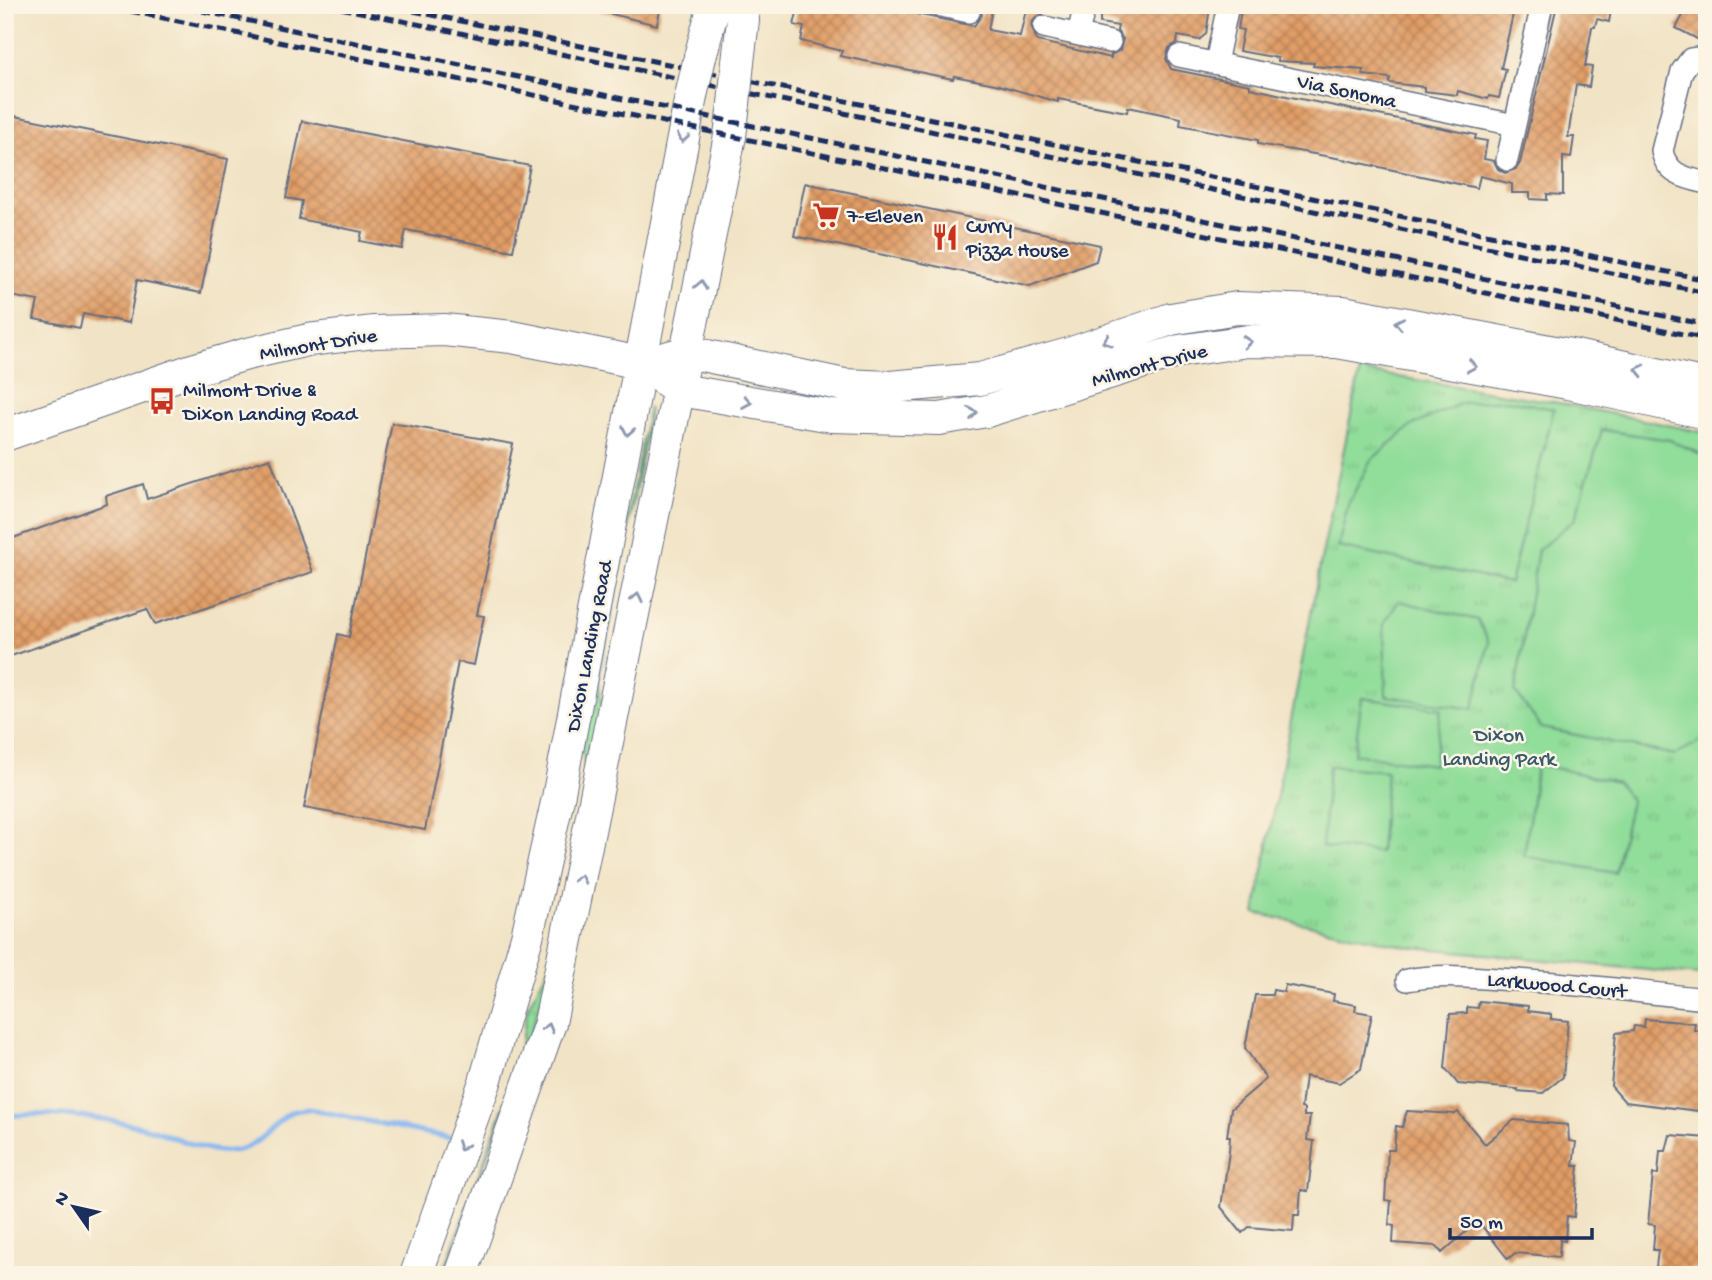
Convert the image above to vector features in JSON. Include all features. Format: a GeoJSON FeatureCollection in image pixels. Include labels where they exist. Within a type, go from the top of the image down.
{"type":"FeatureCollection","features":[{"type":"Feature","properties":{"kind":"street","name":"Dixon Landing Road"},"geometry":{"type":"LineString","coordinates":[[416,1275],[485,1082],[527,937],[558,798],[691,96],[714,5]]}},
{"type":"Feature","properties":{"kind":"street","name":"Dixon Landing Road"},"geometry":{"type":"LineString","coordinates":[[461,1275],[550,1023],[730,136],[743,20],[741,5]]}},
{"type":"Feature","properties":{"kind":"street"},"geometry":{"type":"LineString","coordinates":[[937,5],[969,12]]}},
{"type":"Feature","properties":{"kind":"street"},"geometry":{"type":"LineString","coordinates":[[1078,34],[1085,5]]}},
{"type":"Feature","properties":{"kind":"street"},"geometry":{"type":"LineString","coordinates":[[1216,63],[1228,5]]}},
{"type":"Feature","properties":{"kind":"street"},"geometry":{"type":"LineString","coordinates":[[1507,160],[1542,5]]}},
{"type":"Feature","properties":{"kind":"street"},"geometry":{"type":"LineString","coordinates":[[1044,27],[1110,42]]}},
{"type":"Feature","properties":{"kind":"street","name":"Via Sonoma"},"geometry":{"type":"LineString","coordinates":[[1179,56],[1515,125]]}},
{"type":"Feature","properties":{"kind":"street"},"geometry":{"type":"LineString","coordinates":[[1707,57],[1691,59],[1682,71],[1662,151],[1664,163],[1676,173],[1707,183]]}},
{"type":"Feature","properties":{"kind":"street","name":"Milmont Drive"},"geometry":{"type":"LineString","coordinates":[[641,364],[688,352],[844,385],[890,387],[980,379],[1069,354],[1171,319],[1237,308],[1343,312],[1576,356],[1707,385]]}},
{"type":"Feature","properties":{"kind":"street","name":"Milmont Drive"},"geometry":{"type":"LineString","coordinates":[[5,435],[192,370],[247,354],[308,340],[374,332],[444,330],[512,337],[641,364],[680,390],[832,416],[939,419],[987,411],[1179,351],[1248,341],[1337,342],[1568,383],[1707,414]]}},
{"type":"Feature","properties":{"kind":"street","name":"Larkwood Court"},"geometry":{"type":"LineString","coordinates":[[1407,980],[1432,976],[1509,979],[1602,986],[1707,999]]}},
{"type":"Feature","properties":{"kind":"green space","name":"Dixon Landing Park"},"geometry":{"type":"Polygon","coordinates":[[[1360,371],[1554,402],[1707,433],[1707,976],[1403,946],[1255,913],[1320,565],[1360,371]]]}},
{"type":"Feature","properties":{"kind":"green space"},"geometry":{"type":"Polygon","coordinates":[[[1507,400],[1554,409],[1510,583],[1338,547],[1348,504],[1371,460],[1413,425],[1462,403],[1507,400]]]}},
{"type":"Feature","properties":{"kind":"green space"},"geometry":{"type":"Polygon","coordinates":[[[649,407],[647,431],[599,680],[603,711],[586,777],[582,749],[649,407]]]}},
{"type":"Feature","properties":{"kind":"green space"},"geometry":{"type":"Polygon","coordinates":[[[1602,430],[1670,440],[1707,457],[1707,737],[1675,755],[1542,728],[1515,692],[1538,550],[1575,519],[1602,430]]]}},
{"type":"Feature","properties":{"kind":"green space"},"geometry":{"type":"Polygon","coordinates":[[[1399,601],[1478,620],[1489,642],[1473,709],[1386,696],[1384,623],[1399,601]]]}},
{"type":"Feature","properties":{"kind":"green space"},"geometry":{"type":"Polygon","coordinates":[[[1362,698],[1441,709],[1434,765],[1354,754],[1362,698]]]}},
{"type":"Feature","properties":{"kind":"green space"},"geometry":{"type":"Polygon","coordinates":[[[1537,764],[1617,782],[1631,801],[1615,873],[1524,856],[1537,764]]]}},
{"type":"Feature","properties":{"kind":"green space"},"geometry":{"type":"Polygon","coordinates":[[[1329,766],[1387,771],[1380,852],[1322,847],[1329,766]]]}},
{"type":"Feature","properties":{"kind":"green space"},"geometry":{"type":"Polygon","coordinates":[[[550,965],[552,966],[512,1089],[442,1275],[517,1069],[528,1006],[550,965]]]}},
{"type":"Feature","properties":{"kind":"building"},"geometry":{"type":"Polygon","coordinates":[[[599,5],[661,5],[657,25],[599,11],[599,5]]]}},
{"type":"Feature","properties":{"kind":"building"},"geometry":{"type":"Polygon","coordinates":[[[799,5],[872,5],[974,26],[982,15],[980,5],[993,5],[988,30],[1020,36],[1027,5],[1045,5],[1043,14],[1035,18],[1031,25],[1037,41],[1111,58],[1111,55],[1120,50],[1123,39],[1117,31],[1118,26],[1100,23],[1100,5],[1197,5],[1210,8],[1206,34],[1199,40],[1178,36],[1177,43],[1169,48],[1166,59],[1171,69],[1476,135],[1475,139],[1487,141],[1484,159],[1494,161],[1498,169],[1505,173],[1516,169],[1520,163],[1557,5],[1612,5],[1609,22],[1597,19],[1595,27],[1592,27],[1585,66],[1592,67],[1589,87],[1576,85],[1568,137],[1574,137],[1571,158],[1563,157],[1563,195],[1547,194],[1547,200],[1530,199],[1530,193],[1512,193],[1512,184],[1480,176],[1477,188],[1258,144],[1258,140],[1180,125],[1181,118],[1128,107],[1127,112],[1058,99],[1058,102],[995,84],[954,76],[953,79],[840,56],[842,51],[801,41],[804,27],[794,25],[799,5]]]}},
{"type":"Feature","properties":{"kind":"building"},"geometry":{"type":"Polygon","coordinates":[[[1247,5],[1515,5],[1501,68],[1506,69],[1499,98],[1489,96],[1488,99],[1458,91],[1457,95],[1424,91],[1424,87],[1389,83],[1390,78],[1363,75],[1364,70],[1278,61],[1278,58],[1239,51],[1243,30],[1238,29],[1241,10],[1246,11],[1247,5]]]}},
{"type":"Feature","properties":{"kind":"building"},"geometry":{"type":"Polygon","coordinates":[[[1688,6],[1707,16],[1707,44],[1676,28],[1688,6]]]}},
{"type":"Feature","properties":{"kind":"building"},"geometry":{"type":"Polygon","coordinates":[[[5,114],[228,159],[201,293],[137,280],[129,323],[83,314],[80,328],[34,319],[38,301],[5,295],[5,114]]]}},
{"type":"Feature","properties":{"kind":"building"},"geometry":{"type":"Polygon","coordinates":[[[302,121],[530,166],[513,251],[406,230],[402,249],[360,241],[362,232],[299,219],[302,201],[286,198],[302,121]]]}},
{"type":"Feature","properties":{"kind":"building"},"geometry":{"type":"Polygon","coordinates":[[[805,183],[1100,245],[1096,261],[1030,286],[794,236],[805,183]]]}},
{"type":"Feature","properties":{"kind":"building"},"geometry":{"type":"Polygon","coordinates":[[[392,423],[513,444],[477,615],[484,616],[474,665],[458,662],[425,830],[304,808],[338,634],[349,637],[392,423]]]}},
{"type":"Feature","properties":{"kind":"building"},"geometry":{"type":"Polygon","coordinates":[[[270,458],[313,572],[155,624],[147,609],[5,658],[5,541],[107,504],[106,496],[143,484],[147,499],[270,458]]]}},
{"type":"Feature","properties":{"kind":"building"},"geometry":{"type":"Polygon","coordinates":[[[1285,985],[1334,994],[1333,1001],[1356,1005],[1355,1011],[1372,1014],[1361,1069],[1339,1083],[1305,1076],[1301,1108],[1304,1109],[1304,1116],[1310,1116],[1307,1140],[1314,1141],[1308,1191],[1301,1190],[1299,1215],[1294,1215],[1293,1231],[1249,1227],[1242,1233],[1221,1207],[1229,1152],[1230,1136],[1227,1136],[1231,1109],[1266,1079],[1245,1048],[1255,995],[1272,995],[1273,990],[1284,992],[1285,985]]]}},
{"type":"Feature","properties":{"kind":"building"},"geometry":{"type":"Polygon","coordinates":[[[1479,1001],[1528,1006],[1528,1011],[1551,1014],[1551,1019],[1568,1021],[1563,1077],[1543,1093],[1458,1084],[1445,1068],[1450,1014],[1467,1013],[1467,1007],[1478,1008],[1479,1001]]]}},
{"type":"Feature","properties":{"kind":"building"},"geometry":{"type":"Polygon","coordinates":[[[1645,1019],[1695,1023],[1694,1030],[1707,1031],[1707,1112],[1625,1102],[1611,1086],[1616,1033],[1633,1031],[1634,1026],[1644,1027],[1645,1019]]]}},
{"type":"Feature","properties":{"kind":"building"},"geometry":{"type":"Polygon","coordinates":[[[1407,1111],[1458,1112],[1485,1144],[1514,1120],[1568,1125],[1569,1141],[1576,1142],[1573,1166],[1579,1166],[1574,1217],[1567,1216],[1565,1241],[1560,1240],[1559,1257],[1515,1253],[1508,1259],[1478,1221],[1442,1253],[1436,1246],[1393,1243],[1394,1226],[1389,1225],[1391,1201],[1385,1200],[1388,1150],[1394,1150],[1396,1126],[1402,1127],[1407,1111]]]}},
{"type":"Feature","properties":{"kind":"building"},"geometry":{"type":"Polygon","coordinates":[[[1670,1135],[1707,1138],[1707,1270],[1656,1267],[1658,1250],[1653,1250],[1655,1225],[1648,1224],[1653,1174],[1658,1174],[1660,1151],[1666,1151],[1670,1135]]]}},
{"type":"Feature","properties":{"kind":"waterway"},"geometry":{"type":"LineString","coordinates":[[5,1116],[58,1115],[108,1120],[143,1127],[221,1151],[248,1146],[290,1113],[309,1109],[450,1138]]}},
{"type":"Feature","properties":{"kind":"railway"},"geometry":{"type":"LineString","coordinates":[[101,5],[1707,339]]}},
{"type":"Feature","properties":{"kind":"railway"},"geometry":{"type":"LineString","coordinates":[[173,5],[1707,325]]}},
{"type":"Feature","properties":{"kind":"railway"},"geometry":{"type":"LineString","coordinates":[[326,5],[1707,293]]}},
{"type":"Feature","properties":{"kind":"railway"},"geometry":{"type":"LineString","coordinates":[[384,5],[1707,280]]}},
{"type":"Feature","properties":{"kind":"place","name":"7-Eleven"},"geometry":{"type":"Point","coordinates":[826,215]}},
{"type":"Feature","properties":{"kind":"place","name":"Curry Pizza House"},"geometry":{"type":"Point","coordinates":[945,237]}},
{"type":"Feature","properties":{"kind":"place","name":"Milmont Drive & Dixon Landing Road"},"geometry":{"type":"Point","coordinates":[162,401]}}]}
